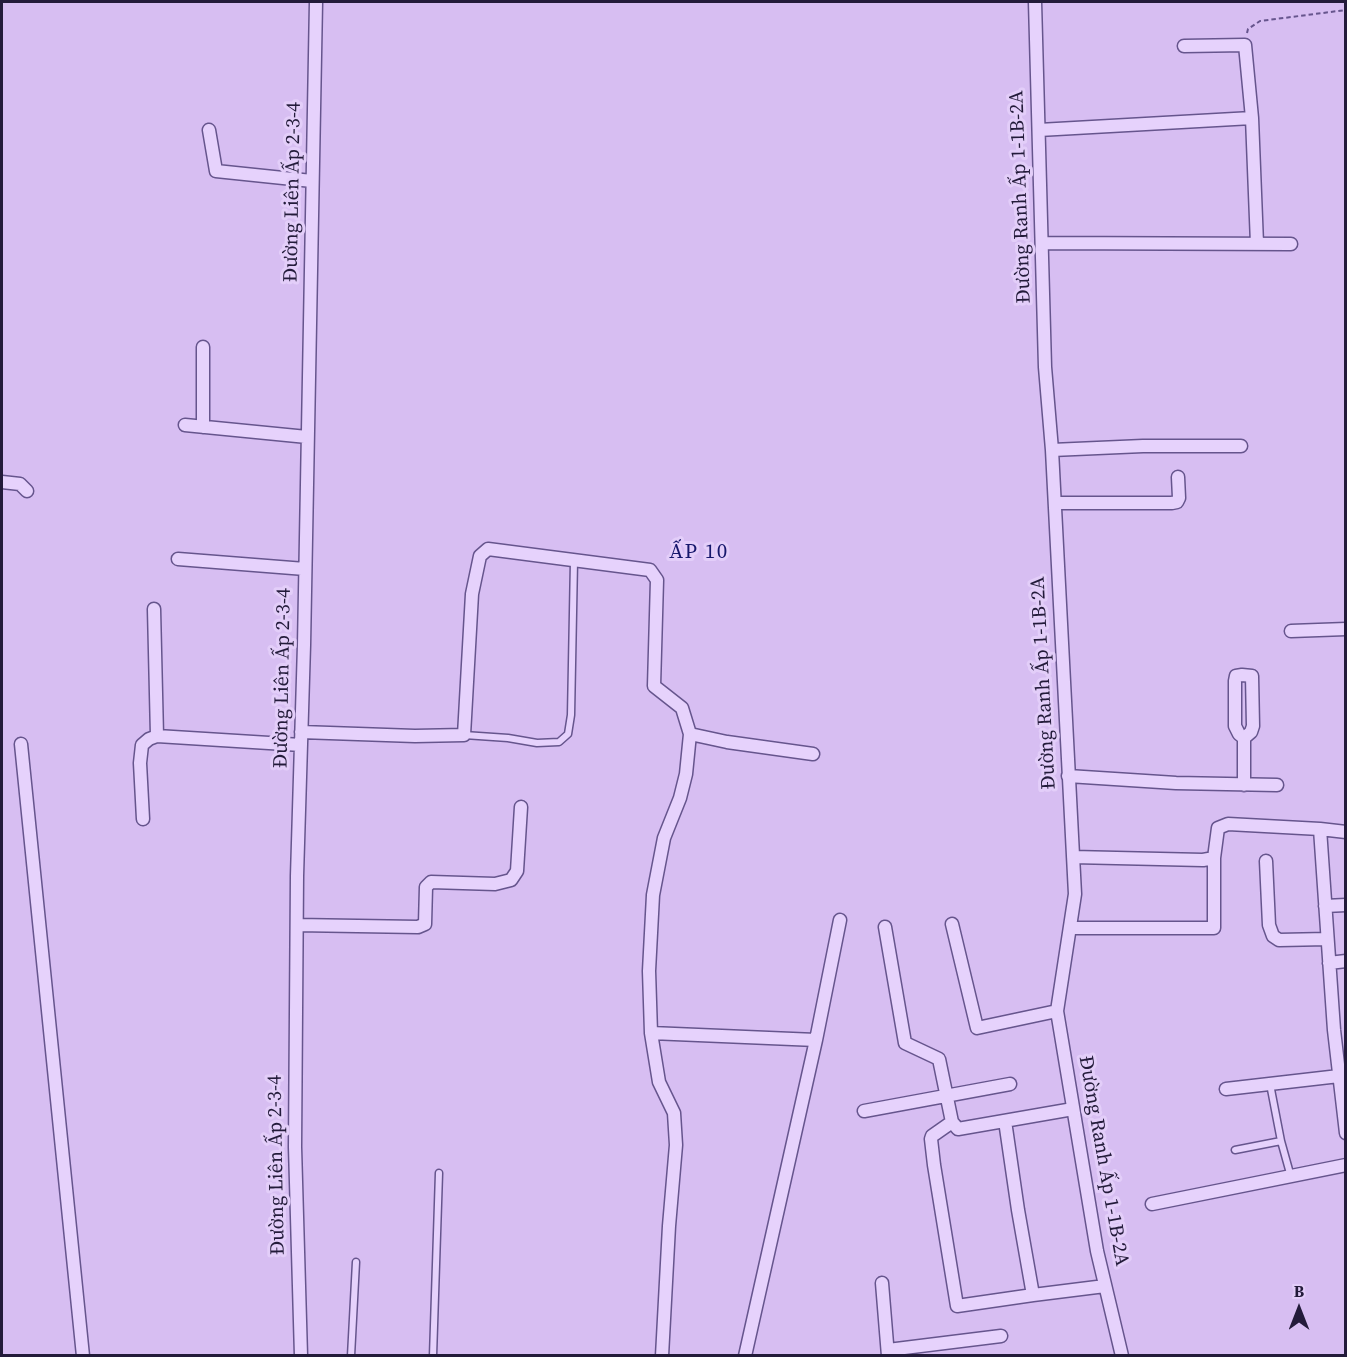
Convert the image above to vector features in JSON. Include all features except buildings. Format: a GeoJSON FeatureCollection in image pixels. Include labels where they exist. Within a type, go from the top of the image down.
{"type":"FeatureCollection","features":[{"type":"Feature","properties":{"kind":"street","name":"Đường Liên Ấp 2-3-4"},"geometry":{"type":"LineString","coordinates":[[301,1356],[295,1147],[297,925],[316,2]]}},
{"type":"Feature","properties":{"kind":"street","name":"Đường Ranh Ấp 1-1B-2A"},"geometry":{"type":"LineString","coordinates":[[1035,2],[1045,367],[1053,450],[1075,894],[1058,1011],[1097,1251],[1122,1356]]}},
{"type":"Feature","properties":{"kind":"street"},"geometry":{"type":"LineString","coordinates":[[1184,46],[1245,45],[1252,118],[1257,244]]}},
{"type":"Feature","properties":{"kind":"street"},"geometry":{"type":"LineString","coordinates":[[1039,130],[1252,118]]}},
{"type":"Feature","properties":{"kind":"street"},"geometry":{"type":"LineString","coordinates":[[208,130],[216,171],[312,181]]}},
{"type":"Feature","properties":{"kind":"street"},"geometry":{"type":"LineString","coordinates":[[1042,243],[1290,244]]}},
{"type":"Feature","properties":{"kind":"street"},"geometry":{"type":"LineString","coordinates":[[203,347],[203,427]]}},
{"type":"Feature","properties":{"kind":"street"},"geometry":{"type":"LineString","coordinates":[[186,425],[307,437]]}},
{"type":"Feature","properties":{"kind":"street"},"geometry":{"type":"LineString","coordinates":[[1053,450],[1143,446],[1241,446]]}},
{"type":"Feature","properties":{"kind":"street"},"geometry":{"type":"LineString","coordinates":[[1055,503],[1177,502],[1179,498],[1178,477]]}},
{"type":"Feature","properties":{"kind":"street"},"geometry":{"type":"LineString","coordinates":[[2,482],[20,484],[27,491]]}},
{"type":"Feature","properties":{"kind":"street"},"geometry":{"type":"LineString","coordinates":[[301,732],[415,736],[464,735],[472,594],[480,556],[488,549],[650,570],[657,580],[654,686],[682,708],[690,734],[686,774],[680,798],[664,838],[653,895],[649,970],[651,1033],[659,1082],[674,1113],[676,1145],[662,1356]]}},
{"type":"Feature","properties":{"kind":"street"},"geometry":{"type":"LineString","coordinates":[[178,559],[305,569]]}},
{"type":"Feature","properties":{"kind":"street"},"geometry":{"type":"LineString","coordinates":[[154,609],[157,736]]}},
{"type":"Feature","properties":{"kind":"street"},"geometry":{"type":"LineString","coordinates":[[1292,631],[1346,629]]}},
{"type":"Feature","properties":{"kind":"street"},"geometry":{"type":"LineString","coordinates":[[690,734],[727,742],[813,754]]}},
{"type":"Feature","properties":{"kind":"street"},"geometry":{"type":"LineString","coordinates":[[143,819],[141,745],[149,739],[157,736],[301,745]]}},
{"type":"Feature","properties":{"kind":"street"},"geometry":{"type":"LineString","coordinates":[[1244,738],[1244,785]]}},
{"type":"Feature","properties":{"kind":"street"},"geometry":{"type":"LineString","coordinates":[[21,744],[83,1356]]}},
{"type":"Feature","properties":{"kind":"street"},"geometry":{"type":"LineString","coordinates":[[1068,776],[1176,783],[1277,785]]}},
{"type":"Feature","properties":{"kind":"street"},"geometry":{"type":"LineString","coordinates":[[297,925],[418,927],[425,924],[426,887],[431,882],[495,884],[511,880],[517,871],[521,807]]}},
{"type":"Feature","properties":{"kind":"street"},"geometry":{"type":"LineString","coordinates":[[1071,928],[1214,928],[1214,858],[1218,828],[1228,824],[1346,832]]}},
{"type":"Feature","properties":{"kind":"street"},"geometry":{"type":"LineString","coordinates":[[1320,829],[1338,1076],[1346,1133]]}},
{"type":"Feature","properties":{"kind":"street"},"geometry":{"type":"LineString","coordinates":[[1073,857],[1203,860],[1214,858]]}},
{"type":"Feature","properties":{"kind":"street"},"geometry":{"type":"LineString","coordinates":[[1266,861],[1269,925],[1273,936],[1280,940],[1327,939]]}},
{"type":"Feature","properties":{"kind":"street"},"geometry":{"type":"LineString","coordinates":[[1325,906],[1346,905]]}},
{"type":"Feature","properties":{"kind":"street"},"geometry":{"type":"LineString","coordinates":[[745,1356],[816,1041],[840,920]]}},
{"type":"Feature","properties":{"kind":"street"},"geometry":{"type":"LineString","coordinates":[[952,924],[977,1028],[1058,1011]]}},
{"type":"Feature","properties":{"kind":"street"},"geometry":{"type":"LineString","coordinates":[[885,927],[905,1043],[939,1059],[952,1122],[958,1129],[1073,1109]]}},
{"type":"Feature","properties":{"kind":"street"},"geometry":{"type":"LineString","coordinates":[[1329,963],[1346,961]]}},
{"type":"Feature","properties":{"kind":"street"},"geometry":{"type":"LineString","coordinates":[[651,1033],[816,1041]]}},
{"type":"Feature","properties":{"kind":"street"},"geometry":{"type":"LineString","coordinates":[[1226,1089],[1338,1076]]}},
{"type":"Feature","properties":{"kind":"street"},"geometry":{"type":"LineString","coordinates":[[864,1111],[1010,1084]]}},
{"type":"Feature","properties":{"kind":"street"},"geometry":{"type":"LineString","coordinates":[[1005,1121],[1033,1295]]}},
{"type":"Feature","properties":{"kind":"street"},"geometry":{"type":"LineString","coordinates":[[952,1122],[931,1139],[957,1306],[1105,1286]]}},
{"type":"Feature","properties":{"kind":"street"},"geometry":{"type":"LineString","coordinates":[[1152,1204],[1346,1165]]}},
{"type":"Feature","properties":{"kind":"street"},"geometry":{"type":"LineString","coordinates":[[882,1283],[888,1353],[1001,1336]]}},
{"type":"Feature","properties":{"kind":"lane"},"geometry":{"type":"LineString","coordinates":[[464,735],[508,738],[537,743],[560,742],[568,734],[572,715],[574,561]]}},
{"type":"Feature","properties":{"kind":"lane"},"geometry":{"type":"LineString","coordinates":[[1270,1084],[1281,1141],[1291,1177]]}},
{"type":"Feature","properties":{"kind":"lane"},"geometry":{"type":"LineString","coordinates":[[1235,1150],[1281,1141]]}},
{"type":"Feature","properties":{"kind":"lane"},"geometry":{"type":"LineString","coordinates":[[433,1356],[439,1173]]}},
{"type":"Feature","properties":{"kind":"lane"},"geometry":{"type":"LineString","coordinates":[[351,1356],[356,1262]]}},
{"type":"Feature","properties":{"kind":"path"},"geometry":{"type":"LineString","coordinates":[[1245,45],[1248,29],[1260,21],[1346,10]]}},
{"type":"Feature","properties":{"kind":"district","name":"ẤP 10"},"geometry":{"type":"Point","coordinates":[699,553]}}]}
